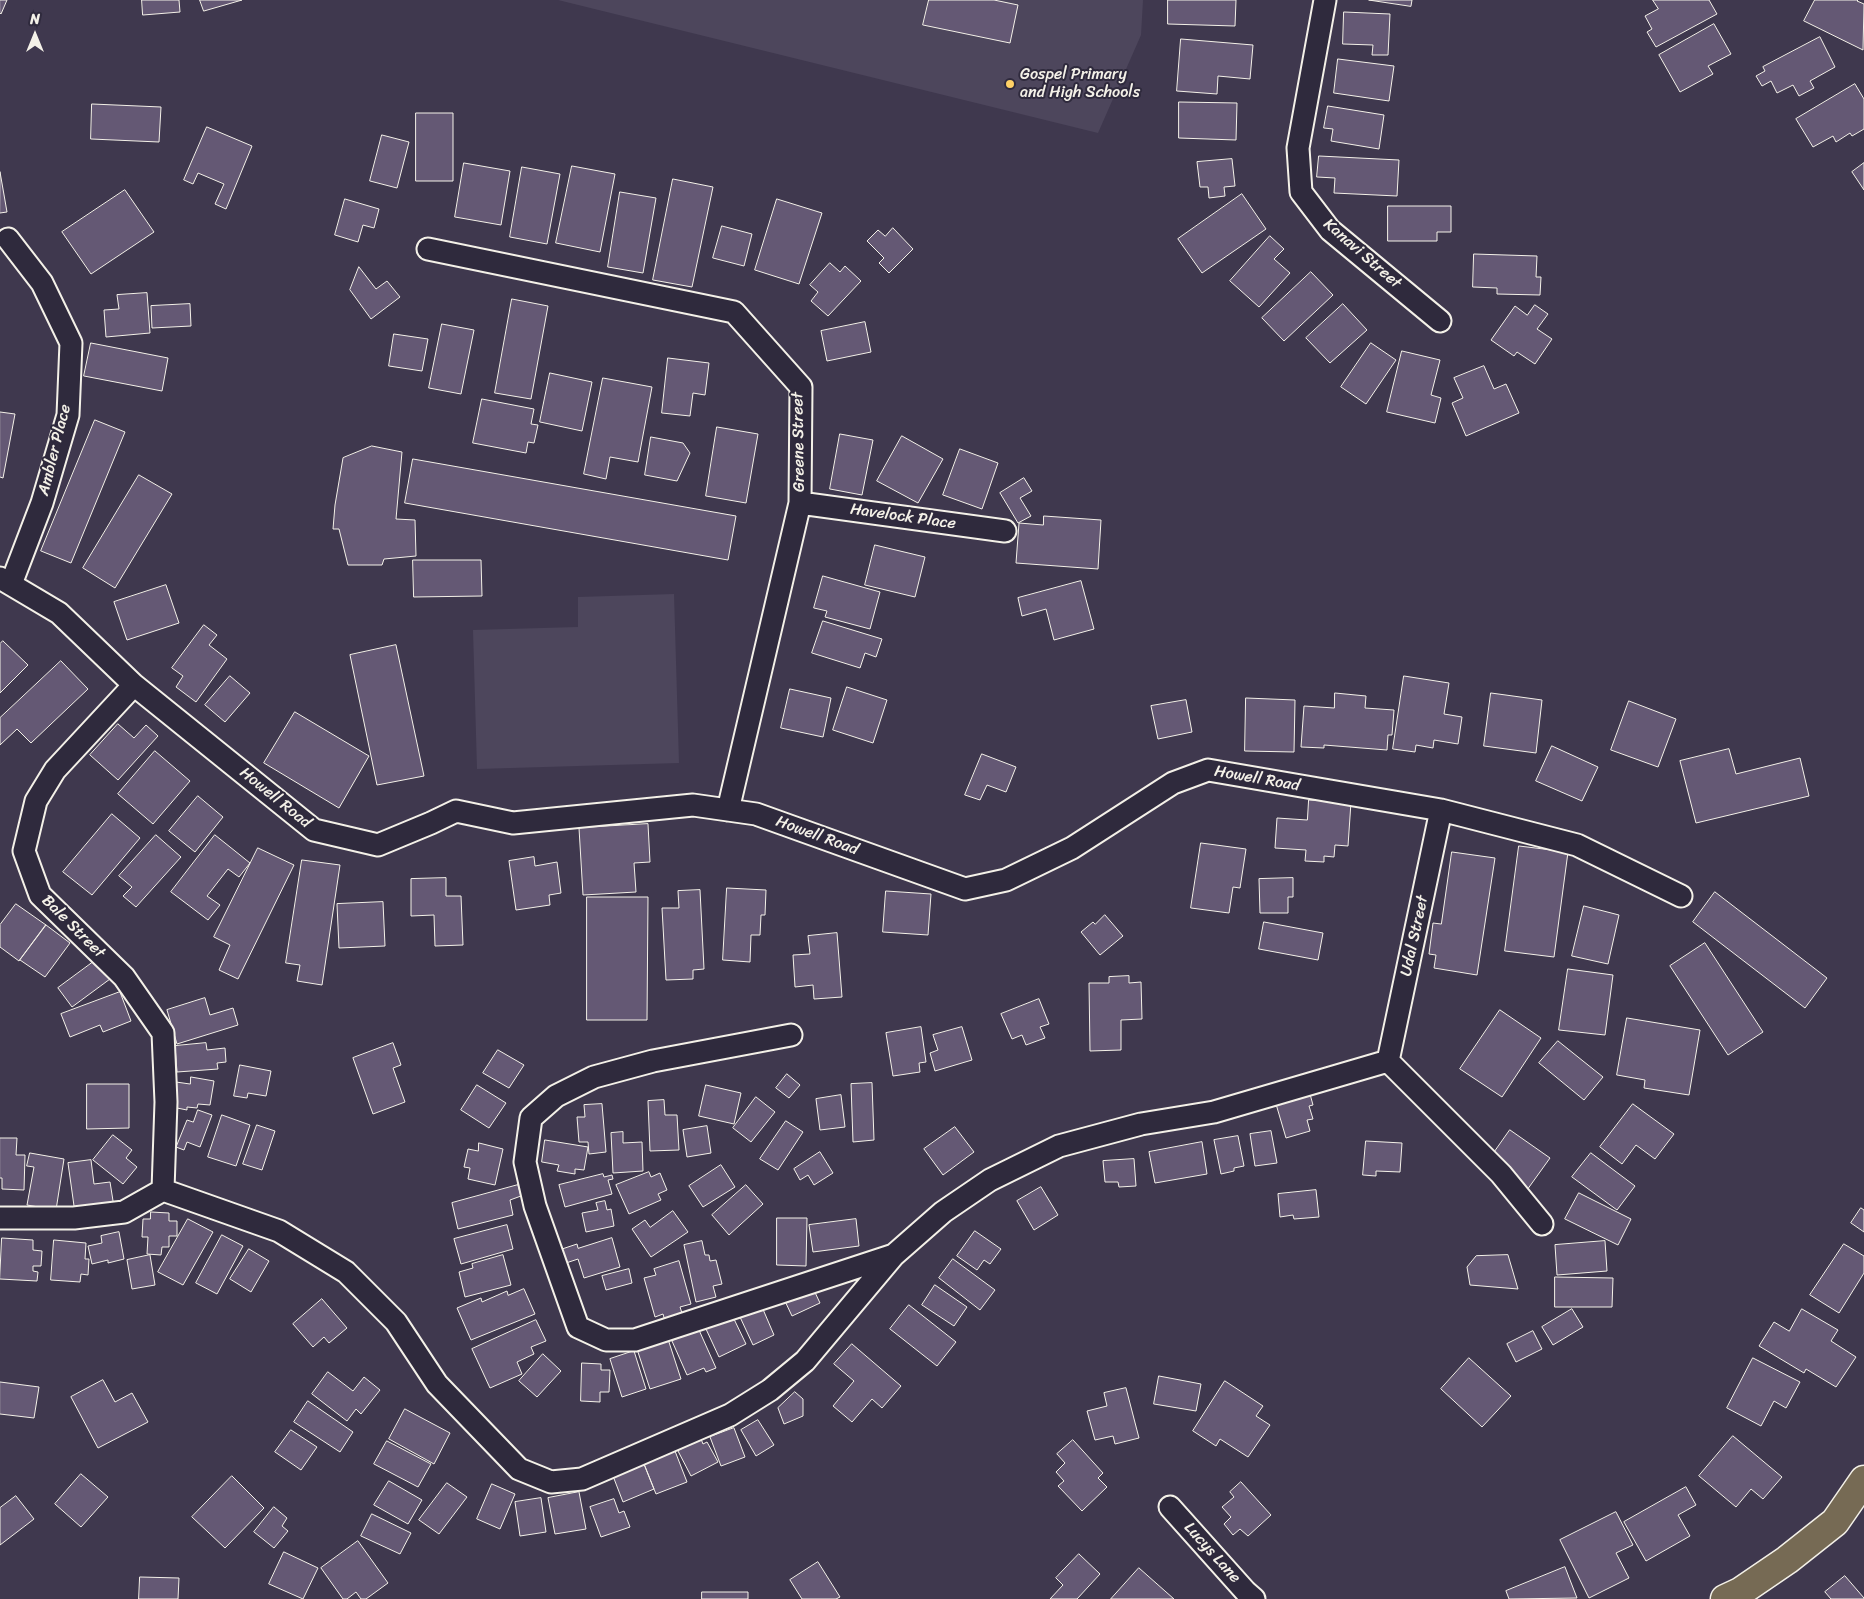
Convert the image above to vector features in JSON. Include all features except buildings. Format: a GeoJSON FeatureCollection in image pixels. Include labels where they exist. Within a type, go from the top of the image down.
{"type":"FeatureCollection","features":[{"type":"Feature","properties":{"kind":"main road"},"geometry":{"type":"LineString","coordinates":[[1737,1597],[1835,1522],[1864,1480]]}},
{"type":"Feature","properties":{"kind":"street","name":"Kanavi Street"},"geometry":{"type":"LineString","coordinates":[[1325,0],[1298,148],[1301,192],[1330,230],[1440,321]]}},
{"type":"Feature","properties":{"kind":"street","name":"Ambler Place"},"geometry":{"type":"LineString","coordinates":[[6,581],[42,502],[68,415],[71,342],[42,283],[8,239]]}},
{"type":"Feature","properties":{"kind":"street","name":"Greene Street"},"geometry":{"type":"LineString","coordinates":[[428,249],[734,312],[801,387],[800,502],[728,810]]}},
{"type":"Feature","properties":{"kind":"street","name":"Havelock Place"},"geometry":{"type":"LineString","coordinates":[[800,502],[1006,531]]}},
{"type":"Feature","properties":{"kind":"street","name":"Howell Road"},"geometry":{"type":"LineString","coordinates":[[6,581],[59,613],[134,684],[314,830],[378,845],[456,811],[513,823],[693,805],[756,814],[965,889],[1006,880],[1072,848],[1173,783],[1208,770],[1441,810],[1577,845],[1681,896]]}},
{"type":"Feature","properties":{"kind":"street","name":"Bale Street"},"geometry":{"type":"LineString","coordinates":[[134,684],[55,770],[36,801],[24,851],[40,895],[124,976],[163,1033],[166,1102],[163,1190]]}},
{"type":"Feature","properties":{"kind":"street","name":"Udal Street"},"geometry":{"type":"LineString","coordinates":[[1388,1061],[1441,810]]}},
{"type":"Feature","properties":{"kind":"street"},"geometry":{"type":"LineString","coordinates":[[791,1035],[653,1061],[594,1077],[556,1096],[531,1118],[525,1162],[535,1206],[578,1327],[606,1340],[635,1340],[894,1255]]}},
{"type":"Feature","properties":{"kind":"street"},"geometry":{"type":"LineString","coordinates":[[0,1218],[74,1218],[124,1212],[163,1190],[279,1231],[346,1272],[396,1322],[437,1384],[512,1462],[519,1469],[551,1482],[582,1479],[730,1415],[770,1390],[805,1360],[894,1255],[943,1212],[990,1180],[1059,1146],[1141,1124],[1214,1112],[1388,1061],[1501,1174],[1542,1224]]}},
{"type":"Feature","properties":{"kind":"street","name":"Lucys Lane"},"geometry":{"type":"LineString","coordinates":[[1170,1507],[1254,1599]]}},
{"type":"Feature","properties":{"kind":"shaded area","name":"Gospel Primary and High Schools"},"geometry":{"type":"Polygon","coordinates":[[[558,0],[1143,0],[1141,35],[1098,133],[558,0]]]}},
{"type":"Feature","properties":{"kind":"shaded area"},"geometry":{"type":"Polygon","coordinates":[[[674,594],[679,763],[477,769],[473,630],[578,627],[578,597],[674,594]]]}},
{"type":"Feature","properties":{"kind":"place","name":"Gospel Primary and High Schools"},"geometry":{"type":"Point","coordinates":[1010,84]}}]}
